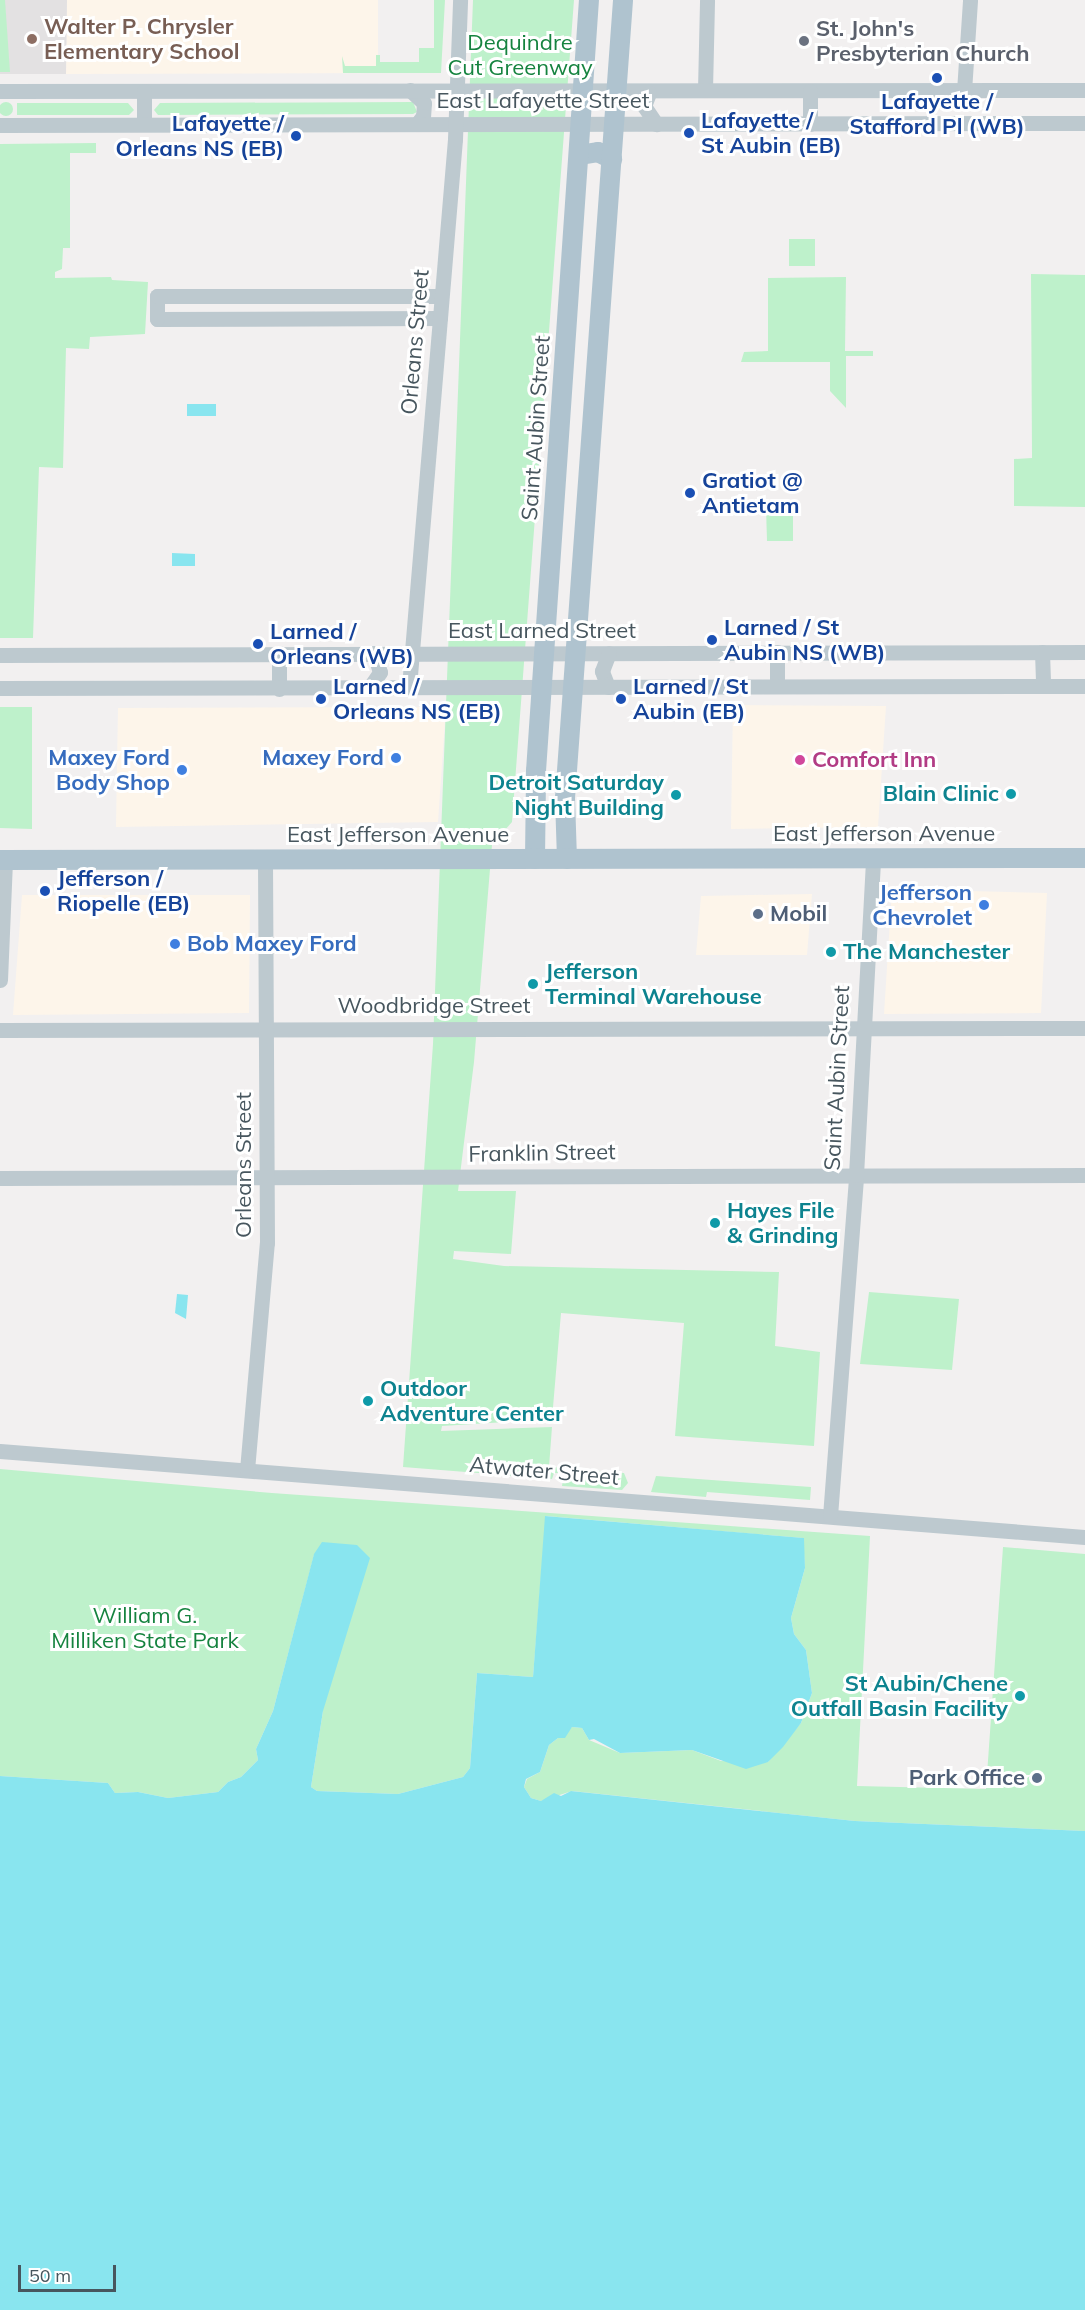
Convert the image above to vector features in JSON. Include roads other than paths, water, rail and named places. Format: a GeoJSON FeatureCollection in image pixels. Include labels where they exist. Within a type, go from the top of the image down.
{"type":"FeatureCollection","features":[{"type":"Feature","properties":{"kind":"main road","name":"Saint Aubin Street"},"geometry":{"type":"LineString","coordinates":[[535,859],[544,653],[589,0]]}},
{"type":"Feature","properties":{"kind":"main road"},"geometry":{"type":"LineString","coordinates":[[567,859],[566,808],[573,687],[597,387],[623,0]]}},
{"type":"Feature","properties":{"kind":"main road"},"geometry":{"type":"LineString","coordinates":[[586,54],[602,61],[620,57]]}},
{"type":"Feature","properties":{"kind":"main road"},"geometry":{"type":"LineString","coordinates":[[579,155],[598,152],[612,159]]}},
{"type":"Feature","properties":{"kind":"main road"},"geometry":{"type":"LineString","coordinates":[[563,385],[597,387]]}},
{"type":"Feature","properties":{"kind":"main road"},"geometry":{"type":"LineString","coordinates":[[547,618],[563,625],[580,620]]}},
{"type":"Feature","properties":{"kind":"main road"},"geometry":{"type":"LineString","coordinates":[[540,718],[556,715],[571,722]]}},
{"type":"Feature","properties":{"kind":"main road"},"geometry":{"type":"LineString","coordinates":[[537,809],[551,814],[566,808]]}},
{"type":"Feature","properties":{"kind":"main road","name":"East Jefferson Avenue"},"geometry":{"type":"LineString","coordinates":[[3,860],[1085,858]]}},
{"type":"Feature","properties":{"kind":"street","name":"Orleans Street"},"geometry":{"type":"LineString","coordinates":[[409,687],[456,122],[460,0]]}},
{"type":"Feature","properties":{"kind":"street"},"geometry":{"type":"LineString","coordinates":[[705,90],[707,0]]}},
{"type":"Feature","properties":{"kind":"street"},"geometry":{"type":"LineString","coordinates":[[964,91],[970,0]]}},
{"type":"Feature","properties":{"kind":"street","name":"East Lafayette Street"},"geometry":{"type":"LineString","coordinates":[[0,91],[410,90],[584,94],[705,90],[1085,90]]}},
{"type":"Feature","properties":{"kind":"street"},"geometry":{"type":"LineString","coordinates":[[410,90],[424,103],[417,124]]}},
{"type":"Feature","properties":{"kind":"street"},"geometry":{"type":"LineString","coordinates":[[810,91],[810,123]]}},
{"type":"Feature","properties":{"kind":"street"},"geometry":{"type":"LineString","coordinates":[[144,92],[144,124]]}},
{"type":"Feature","properties":{"kind":"street"},"geometry":{"type":"LineString","coordinates":[[649,93],[644,106],[656,124]]}},
{"type":"Feature","properties":{"kind":"street","name":"East Lafayette Street"},"geometry":{"type":"LineString","coordinates":[[0,125],[456,122],[1085,123]]}},
{"type":"Feature","properties":{"kind":"street"},"geometry":{"type":"LineString","coordinates":[[440,318],[157,319],[158,296],[441,296]]}},
{"type":"Feature","properties":{"kind":"street"},"geometry":{"type":"LineString","coordinates":[[292,296],[292,319]]}},
{"type":"Feature","properties":{"kind":"street"},"geometry":{"type":"LineString","coordinates":[[777,652],[777,686]]}},
{"type":"Feature","properties":{"kind":"street"},"geometry":{"type":"LineString","coordinates":[[1042,652],[1043,686]]}},
{"type":"Feature","properties":{"kind":"street","name":"East Larned Street"},"geometry":{"type":"LineString","coordinates":[[0,655],[1085,652]]}},
{"type":"Feature","properties":{"kind":"street"},"geometry":{"type":"LineString","coordinates":[[370,687],[380,672],[374,653]]}},
{"type":"Feature","properties":{"kind":"street"},"geometry":{"type":"LineString","coordinates":[[608,687],[602,671],[609,653]]}},
{"type":"Feature","properties":{"kind":"street"},"geometry":{"type":"LineString","coordinates":[[279,654],[279,689]]}},
{"type":"Feature","properties":{"kind":"street"},"geometry":{"type":"LineString","coordinates":[[0,688],[1085,686]]}},
{"type":"Feature","properties":{"kind":"street","name":"Saint Aubin Street"},"geometry":{"type":"LineString","coordinates":[[830,1516],[856,1175],[873,858]]}},
{"type":"Feature","properties":{"kind":"street"},"geometry":{"type":"LineString","coordinates":[[0,980],[3,860]]}},
{"type":"Feature","properties":{"kind":"street","name":"Orleans Street"},"geometry":{"type":"LineString","coordinates":[[247,1470],[267,1243],[265,860]]}},
{"type":"Feature","properties":{"kind":"street","name":"Woodbridge Street"},"geometry":{"type":"LineString","coordinates":[[0,1030],[1085,1028]]}},
{"type":"Feature","properties":{"kind":"street","name":"Franklin Street"},"geometry":{"type":"LineString","coordinates":[[0,1178],[1085,1175]]}},
{"type":"Feature","properties":{"kind":"street","name":"Atwater Street"},"geometry":{"type":"LineString","coordinates":[[0,1451],[1085,1537]]}},
{"type":"Feature","properties":{"kind":"water"},"geometry":{"type":"Polygon","coordinates":[[[187,404],[216,404],[216,416],[187,416],[187,404]]]}},
{"type":"Feature","properties":{"kind":"water"},"geometry":{"type":"Polygon","coordinates":[[[172,553],[195,554],[195,566],[172,566],[172,553]]]}},
{"type":"Feature","properties":{"kind":"water"},"geometry":{"type":"Polygon","coordinates":[[[177,1294],[188,1295],[186,1319],[175,1313],[177,1294]]]}},
{"type":"Feature","properties":{"kind":"water"},"geometry":{"type":"Polygon","coordinates":[[[545,1516],[804,1538],[805,1568],[791,1618],[794,1634],[806,1650],[812,1693],[801,1723],[783,1747],[768,1762],[746,1769],[692,1750],[620,1753],[594,1739],[589,1740],[582,1728],[572,1727],[565,1738],[558,1738],[549,1745],[540,1772],[526,1779],[524,1787],[531,1798],[541,1801],[554,1793],[561,1796],[571,1791],[855,1821],[1085,1831],[1085,2310],[0,2310],[0,1776],[108,1783],[115,1793],[138,1792],[168,1798],[218,1792],[228,1782],[241,1777],[258,1760],[256,1749],[273,1711],[314,1554],[322,1542],[357,1545],[370,1558],[323,1711],[311,1787],[317,1791],[398,1794],[463,1777],[470,1768],[477,1673],[533,1677],[545,1516]]]}},
{"type":"Feature","properties":{"kind":"place","name":"Walter P. Chrysler Elementary School"},"geometry":{"type":"Point","coordinates":[32,39]}},
{"type":"Feature","properties":{"kind":"place","name":"St. John's Presbyterian Church"},"geometry":{"type":"Point","coordinates":[804,41]}},
{"type":"Feature","properties":{"kind":"place","name":"Lafayette / Stafford Pl (WB)"},"geometry":{"type":"Point","coordinates":[937,78]}},
{"type":"Feature","properties":{"kind":"place","name":"Lafayette / St Aubin (EB)"},"geometry":{"type":"Point","coordinates":[689,133]}},
{"type":"Feature","properties":{"kind":"place","name":"Lafayette / Orleans NS (EB)"},"geometry":{"type":"Point","coordinates":[296,136]}},
{"type":"Feature","properties":{"kind":"place","name":"Gratiot @ Antietam"},"geometry":{"type":"Point","coordinates":[690,493]}},
{"type":"Feature","properties":{"kind":"place","name":"Larned / St Aubin NS (WB)"},"geometry":{"type":"Point","coordinates":[712,640]}},
{"type":"Feature","properties":{"kind":"place","name":"Larned / Orleans (WB)"},"geometry":{"type":"Point","coordinates":[258,644]}},
{"type":"Feature","properties":{"kind":"place","name":"Larned / Orleans NS (EB)"},"geometry":{"type":"Point","coordinates":[321,699]}},
{"type":"Feature","properties":{"kind":"place","name":"Larned / St Aubin (EB)"},"geometry":{"type":"Point","coordinates":[621,699]}},
{"type":"Feature","properties":{"kind":"place","name":"Maxey Ford"},"geometry":{"type":"Point","coordinates":[396,758]}},
{"type":"Feature","properties":{"kind":"place","name":"Comfort Inn"},"geometry":{"type":"Point","coordinates":[800,760]}},
{"type":"Feature","properties":{"kind":"place","name":"Maxey Ford Body Shop"},"geometry":{"type":"Point","coordinates":[182,770]}},
{"type":"Feature","properties":{"kind":"place","name":"Blain Clinic"},"geometry":{"type":"Point","coordinates":[1011,794]}},
{"type":"Feature","properties":{"kind":"place","name":"Detroit Saturday Night Building"},"geometry":{"type":"Point","coordinates":[676,795]}},
{"type":"Feature","properties":{"kind":"place","name":"Jefferson / Riopelle (EB)"},"geometry":{"type":"Point","coordinates":[45,891]}},
{"type":"Feature","properties":{"kind":"place","name":"Jefferson Chevrolet"},"geometry":{"type":"Point","coordinates":[984,905]}},
{"type":"Feature","properties":{"kind":"place","name":"Mobil"},"geometry":{"type":"Point","coordinates":[758,914]}},
{"type":"Feature","properties":{"kind":"place","name":"Bob Maxey Ford"},"geometry":{"type":"Point","coordinates":[175,944]}},
{"type":"Feature","properties":{"kind":"place","name":"The Manchester"},"geometry":{"type":"Point","coordinates":[831,952]}},
{"type":"Feature","properties":{"kind":"place","name":"Jefferson Terminal Warehouse"},"geometry":{"type":"Point","coordinates":[533,984]}},
{"type":"Feature","properties":{"kind":"place","name":"Hayes File & Grinding"},"geometry":{"type":"Point","coordinates":[715,1223]}},
{"type":"Feature","properties":{"kind":"place","name":"Outdoor Adventure Center"},"geometry":{"type":"Point","coordinates":[368,1401]}},
{"type":"Feature","properties":{"kind":"place","name":"St Aubin/Chene Outfall Basin Facility"},"geometry":{"type":"Point","coordinates":[1020,1696]}},
{"type":"Feature","properties":{"kind":"place","name":"Park Office"},"geometry":{"type":"Point","coordinates":[1037,1778]}},
{"type":"Feature","properties":{"kind":"park label","name":"Dequindre Cut Greenway"},"geometry":{"type":"Point","coordinates":[520,54]}},
{"type":"Feature","properties":{"kind":"park label","name":"William G. Milliken State Park"},"geometry":{"type":"Point","coordinates":[145,1628]}}]}
